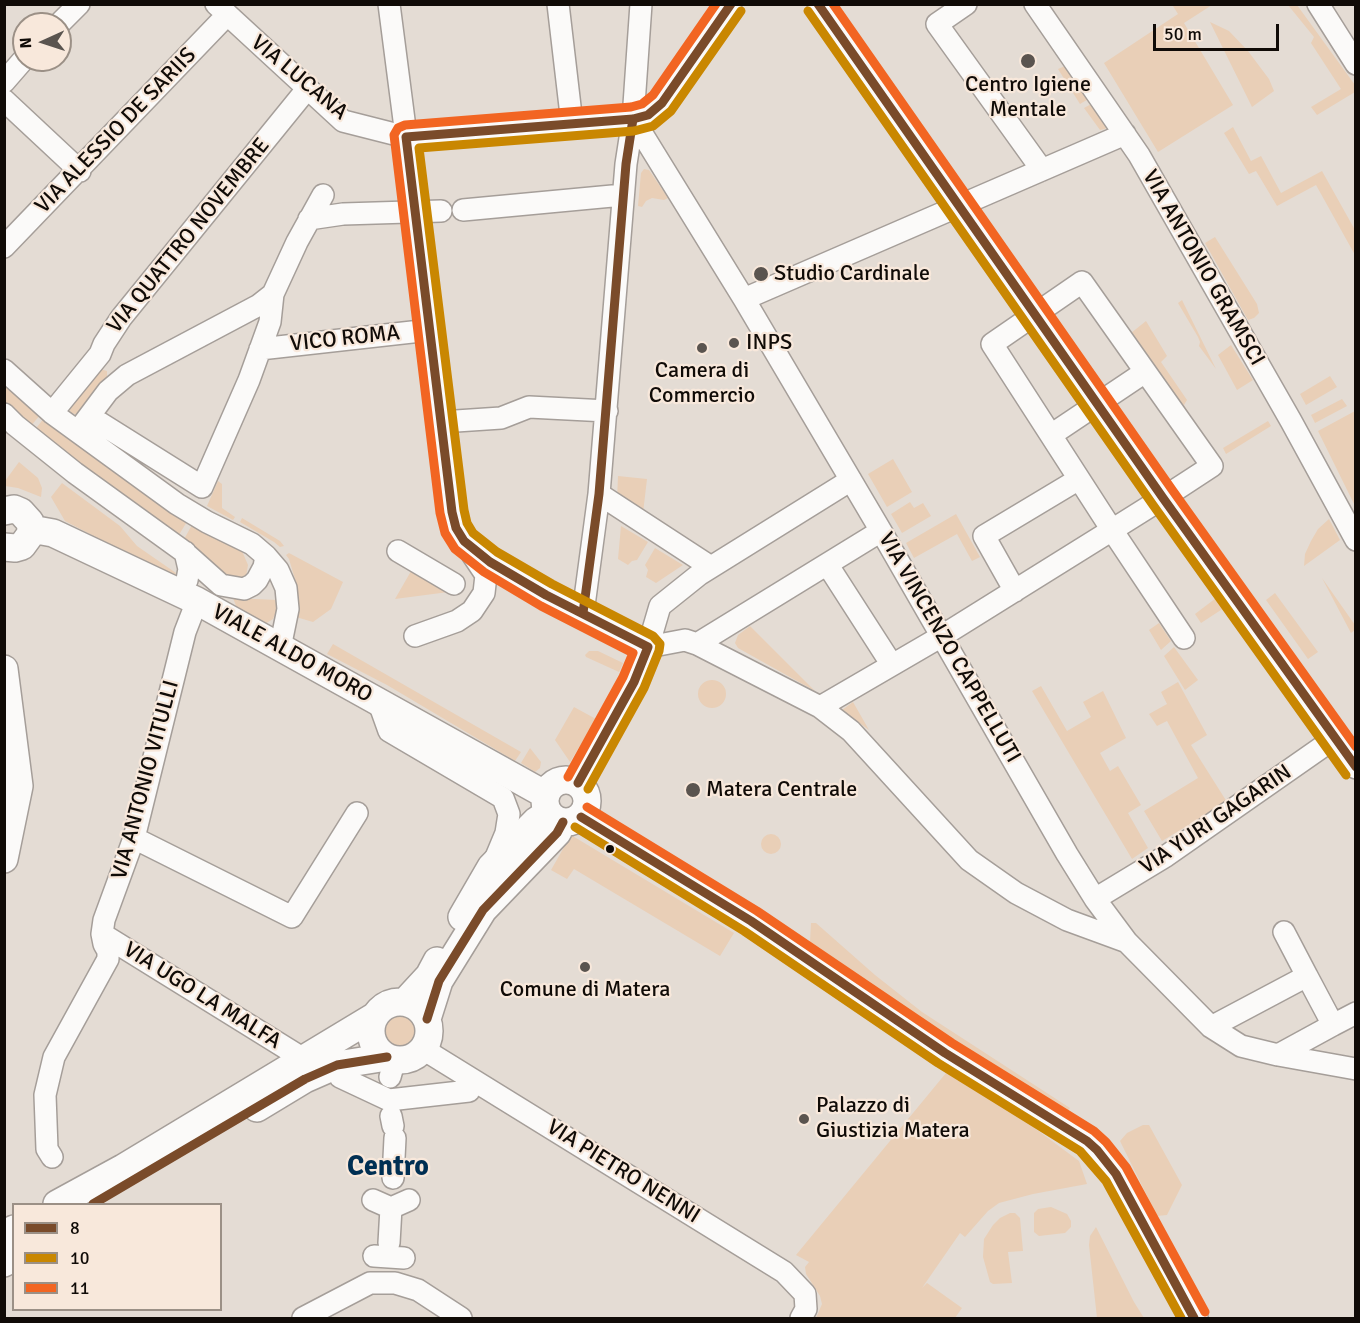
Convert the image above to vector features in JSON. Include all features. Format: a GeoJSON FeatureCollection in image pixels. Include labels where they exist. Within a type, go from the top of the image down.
{"type":"FeatureCollection","features":[{"type":"Feature","properties":{"kind":"main road"},"geometry":{"type":"LineString","coordinates":[[4,511],[14,509],[21,512],[30,522],[31,528],[30,535],[22,546],[4,547]]}},
{"type":"Feature","properties":{"kind":"main road","name":"VIALE ALDO MORO"},"geometry":{"type":"LineString","coordinates":[[31,528],[53,533],[188,597],[379,703],[559,812],[751,921],[953,1059],[1087,1141],[1116,1174],[1194,1318]]}},
{"type":"Feature","properties":{"kind":"main road"},"geometry":{"type":"LineString","coordinates":[[4,669],[19,786],[4,859]]}},
{"type":"Feature","properties":{"kind":"main road"},"geometry":{"type":"LineString","coordinates":[[427,1019],[439,981],[483,910],[557,833],[559,812],[549,789],[559,781],[572,780],[578,783]]}},
{"type":"Feature","properties":{"kind":"main road"},"geometry":{"type":"LineString","coordinates":[[391,1096],[410,1058],[423,1049],[428,1040],[427,1019],[422,1011],[405,1002],[429,976],[491,867],[536,821],[559,812]]}},
{"type":"Feature","properties":{"kind":"main road","name":"VIA UGO LA MALFA"},"geometry":{"type":"LineString","coordinates":[[59,1203],[123,1168],[375,1016],[384,1006],[398,1001],[405,1002]]}},
{"type":"Feature","properties":{"kind":"main road"},"geometry":{"type":"LineString","coordinates":[[375,1016],[371,1035],[380,1051],[391,1096]]}},
{"type":"Feature","properties":{"kind":"main road"},"geometry":{"type":"LineString","coordinates":[[95,1203],[305,1079],[337,1065],[391,1096]]}},
{"type":"Feature","properties":{"kind":"street"},"geometry":{"type":"LineString","coordinates":[[389,4],[452,512],[456,528],[486,575],[484,593],[472,611],[457,621],[415,636]]}},
{"type":"Feature","properties":{"kind":"street"},"geometry":{"type":"LineString","coordinates":[[558,4],[571,115]]}},
{"type":"Feature","properties":{"kind":"street"},"geometry":{"type":"LineString","coordinates":[[583,613],[599,494],[607,411],[623,195],[633,120],[641,4]]}},
{"type":"Feature","properties":{"kind":"street","name":"VIA LUCANA"},"geometry":{"type":"LineString","coordinates":[[221,10],[343,121],[406,137],[633,120],[648,115],[662,103],[731,4]]}},
{"type":"Feature","properties":{"kind":"street"},"geometry":{"type":"LineString","coordinates":[[818,4],[1163,498],[1356,768]]}},
{"type":"Feature","properties":{"kind":"street"},"geometry":{"type":"LineString","coordinates":[[966,4],[937,24],[1042,170]]}},
{"type":"Feature","properties":{"kind":"street","name":"VIA ANTONIO GRAMSCI"},"geometry":{"type":"LineString","coordinates":[[1035,4],[1139,155],[1291,421],[1356,540]]}},
{"type":"Feature","properties":{"kind":"street"},"geometry":{"type":"LineString","coordinates":[[1318,4],[1356,64]]}},
{"type":"Feature","properties":{"kind":"street","name":"VIA ALESSIO DE SARIIS"},"geometry":{"type":"LineString","coordinates":[[4,247],[80,171],[221,10]]}},
{"type":"Feature","properties":{"kind":"street","name":"VIA QUATTRO NOVEMBRE"},"geometry":{"type":"LineString","coordinates":[[52,413],[100,354],[121,318],[307,89]]}},
{"type":"Feature","properties":{"kind":"street"},"geometry":{"type":"LineString","coordinates":[[4,100],[80,171]]}},
{"type":"Feature","properties":{"kind":"street","name":"VIA VINCENZO CAPPELLUTI"},"geometry":{"type":"LineString","coordinates":[[633,120],[744,299],[1067,854],[1095,899],[1127,942],[1211,1027],[1241,1046],[1356,1069]]}},
{"type":"Feature","properties":{"kind":"street"},"geometry":{"type":"LineString","coordinates":[[744,299],[1125,134]]}},
{"type":"Feature","properties":{"kind":"street"},"geometry":{"type":"LineString","coordinates":[[100,423],[202,487],[249,380],[270,322],[273,294],[323,195]]}},
{"type":"Feature","properties":{"kind":"street"},"geometry":{"type":"LineString","coordinates":[[463,210],[623,195]]}},
{"type":"Feature","properties":{"kind":"street"},"geometry":{"type":"LineString","coordinates":[[309,219],[343,214],[441,211]]}},
{"type":"Feature","properties":{"kind":"street"},"geometry":{"type":"LineString","coordinates":[[820,707],[942,636],[1015,591],[1112,530],[1163,498],[1212,466],[1082,282],[992,344],[1112,530],[1184,638]]}},
{"type":"Feature","properties":{"kind":"street"},"geometry":{"type":"LineString","coordinates":[[78,431],[108,391],[128,375],[259,305],[273,294]]}},
{"type":"Feature","properties":{"kind":"street","name":"VICO ROMA"},"geometry":{"type":"LineString","coordinates":[[260,349],[430,330]]}},
{"type":"Feature","properties":{"kind":"street"},"geometry":{"type":"LineString","coordinates":[[100,354],[117,370],[128,375]]}},
{"type":"Feature","properties":{"kind":"street"},"geometry":{"type":"LineString","coordinates":[[4,370],[52,413],[177,504],[252,544],[266,556],[278,570],[286,588],[288,609],[280,648]]}},
{"type":"Feature","properties":{"kind":"street"},"geometry":{"type":"LineString","coordinates":[[1051,435],[1145,372]]}},
{"type":"Feature","properties":{"kind":"street"},"geometry":{"type":"LineString","coordinates":[[441,422],[501,418],[529,407],[607,411]]}},
{"type":"Feature","properties":{"kind":"street"},"geometry":{"type":"LineString","coordinates":[[4,414],[75,473],[185,552],[221,585],[230,604],[232,621]]}},
{"type":"Feature","properties":{"kind":"street"},"geometry":{"type":"LineString","coordinates":[[1015,591],[984,536],[1079,479]]}},
{"type":"Feature","properties":{"kind":"street"},"geometry":{"type":"LineString","coordinates":[[578,783],[634,682],[648,647],[660,606],[711,567],[851,480]]}},
{"type":"Feature","properties":{"kind":"street"},"geometry":{"type":"LineString","coordinates":[[599,494],[711,567]]}},
{"type":"Feature","properties":{"kind":"street"},"geometry":{"type":"LineString","coordinates":[[698,644],[881,531]]}},
{"type":"Feature","properties":{"kind":"street"},"geometry":{"type":"LineString","coordinates":[[465,541],[490,562],[609,629],[648,647],[685,640],[698,644],[820,707],[851,731],[969,860],[1016,893],[1067,920],[1127,942]]}},
{"type":"Feature","properties":{"kind":"street"},"geometry":{"type":"LineString","coordinates":[[398,551],[454,584]]}},
{"type":"Feature","properties":{"kind":"street","name":"VIA ANTONIO VITULLI"},"geometry":{"type":"LineString","coordinates":[[52,1157],[46,1149],[45,1095],[54,1057],[108,959],[108,951],[102,934],[104,920],[134,838],[185,632],[189,569],[185,552]]}},
{"type":"Feature","properties":{"kind":"street"},"geometry":{"type":"LineString","coordinates":[[221,585],[244,589],[252,585],[261,574],[266,556]]}},
{"type":"Feature","properties":{"kind":"street"},"geometry":{"type":"LineString","coordinates":[[826,564],[892,665]]}},
{"type":"Feature","properties":{"kind":"street"},"geometry":{"type":"LineString","coordinates":[[379,703],[389,730],[503,798],[509,814],[506,833],[491,867]]}},
{"type":"Feature","properties":{"kind":"street","name":"VIA YURI GAGARIN"},"geometry":{"type":"LineString","coordinates":[[1095,899],[1166,856],[1335,738]]}},
{"type":"Feature","properties":{"kind":"street"},"geometry":{"type":"LineString","coordinates":[[134,838],[292,917],[357,813]]}},
{"type":"Feature","properties":{"kind":"street"},"geometry":{"type":"LineString","coordinates":[[1284,932],[1333,1025]]}},
{"type":"Feature","properties":{"kind":"street","name":"VIA UGO LA MALFA"},"geometry":{"type":"LineString","coordinates":[[102,934],[302,1058]]}},
{"type":"Feature","properties":{"kind":"street"},"geometry":{"type":"LineString","coordinates":[[1211,1027],[1308,976]]}},
{"type":"Feature","properties":{"kind":"street"},"geometry":{"type":"LineString","coordinates":[[1278,1055],[1356,1013]]}},
{"type":"Feature","properties":{"kind":"street","name":"VIA PIETRO NENNI"},"geometry":{"type":"LineString","coordinates":[[423,1049],[784,1272],[805,1294],[803,1314]]}},
{"type":"Feature","properties":{"kind":"street"},"geometry":{"type":"LineString","coordinates":[[340,1077],[391,1096],[469,1091]]}},
{"type":"Feature","properties":{"kind":"street"},"geometry":{"type":"LineString","coordinates":[[388,1265],[392,1195],[391,1096]]}},
{"type":"Feature","properties":{"kind":"street"},"geometry":{"type":"LineString","coordinates":[[303,1318],[388,1265]]}},
{"type":"Feature","properties":{"kind":"street"},"geometry":{"type":"LineString","coordinates":[[388,1265],[418,1290],[461,1318]]}},
{"type":"Feature","properties":{"kind":"shaded area"},"geometry":{"type":"Polygon","coordinates":[[[1175,4],[1212,5],[1184,23],[1233,105],[1158,152],[1104,63],[1178,14],[1173,6],[1175,4]]]}},
{"type":"Feature","properties":{"kind":"shaded area"},"geometry":{"type":"Polygon","coordinates":[[[1288,5],[1297,5],[1355,85],[1355,92],[1317,115],[1311,107],[1341,89],[1311,43],[1314,37],[1288,5]]]}},
{"type":"Feature","properties":{"kind":"shaded area"},"geometry":{"type":"Polygon","coordinates":[[[1210,22],[1229,31],[1269,79],[1274,91],[1252,107],[1210,22]]]}},
{"type":"Feature","properties":{"kind":"shaded area"},"geometry":{"type":"Polygon","coordinates":[[[1065,66],[1090,98],[1080,104],[1058,69],[1065,66]]]}},
{"type":"Feature","properties":{"kind":"shaded area"},"geometry":{"type":"Polygon","coordinates":[[[1093,103],[1109,125],[1105,129],[1100,130],[1084,108],[1093,103]]]}},
{"type":"Feature","properties":{"kind":"shaded area"},"geometry":{"type":"Polygon","coordinates":[[[1233,127],[1251,161],[1261,156],[1281,193],[1322,171],[1355,230],[1355,255],[1316,185],[1277,206],[1256,171],[1249,174],[1224,133],[1233,127]]]}},
{"type":"Feature","properties":{"kind":"shaded area"},"geometry":{"type":"Polygon","coordinates":[[[644,169],[649,170],[668,198],[664,200],[652,198],[642,207],[638,206],[641,173],[644,169]]]}},
{"type":"Feature","properties":{"kind":"shaded area"},"geometry":{"type":"Polygon","coordinates":[[[1215,237],[1257,304],[1259,313],[1254,318],[1248,320],[1205,243],[1215,237]]]}},
{"type":"Feature","properties":{"kind":"shaded area"},"geometry":{"type":"Polygon","coordinates":[[[1182,300],[1216,369],[1199,346],[1198,337],[1178,303],[1182,300]]]}},
{"type":"Feature","properties":{"kind":"shaded area"},"geometry":{"type":"Polygon","coordinates":[[[1146,321],[1167,356],[1161,362],[1187,400],[1184,405],[1202,435],[1197,437],[1131,333],[1146,321]]]}},
{"type":"Feature","properties":{"kind":"shaded area"},"geometry":{"type":"Polygon","coordinates":[[[1231,345],[1253,380],[1237,390],[1218,355],[1231,345]]]}},
{"type":"Feature","properties":{"kind":"shaded area"},"geometry":{"type":"Polygon","coordinates":[[[100,369],[107,371],[107,378],[79,415],[71,413],[68,406],[100,369]]]}},
{"type":"Feature","properties":{"kind":"shaded area"},"geometry":{"type":"Polygon","coordinates":[[[1330,376],[1337,387],[1306,405],[1300,394],[1330,376]]]}},
{"type":"Feature","properties":{"kind":"shaded area"},"geometry":{"type":"Polygon","coordinates":[[[4,380],[41,414],[30,427],[5,403],[4,380]]]}},
{"type":"Feature","properties":{"kind":"shaded area"},"geometry":{"type":"Polygon","coordinates":[[[1342,399],[1347,406],[1315,423],[1311,415],[1342,399]]]}},
{"type":"Feature","properties":{"kind":"shaded area"},"geometry":{"type":"Polygon","coordinates":[[[1355,411],[1355,506],[1318,431],[1355,411]]]}},
{"type":"Feature","properties":{"kind":"shaded area"},"geometry":{"type":"Polygon","coordinates":[[[44,418],[188,520],[177,538],[34,431],[44,418]]]}},
{"type":"Feature","properties":{"kind":"shaded area"},"geometry":{"type":"Polygon","coordinates":[[[1268,421],[1271,426],[1226,454],[1223,448],[1268,421]]]}},
{"type":"Feature","properties":{"kind":"shaded area"},"geometry":{"type":"Polygon","coordinates":[[[893,459],[912,492],[887,507],[868,474],[893,459]]]}},
{"type":"Feature","properties":{"kind":"shaded area"},"geometry":{"type":"Polygon","coordinates":[[[19,462],[38,478],[42,488],[41,497],[18,488],[5,486],[5,481],[19,462]]]}},
{"type":"Feature","properties":{"kind":"shaded area"},"geometry":{"type":"Polygon","coordinates":[[[618,476],[647,479],[643,513],[617,500],[618,476]]]}},
{"type":"Feature","properties":{"kind":"shaded area"},"geometry":{"type":"Polygon","coordinates":[[[218,481],[222,484],[222,508],[235,517],[233,520],[207,506],[218,481]]]}},
{"type":"Feature","properties":{"kind":"shaded area"},"geometry":{"type":"Polygon","coordinates":[[[62,483],[120,526],[137,546],[176,573],[174,578],[65,521],[51,497],[62,483]]]}},
{"type":"Feature","properties":{"kind":"shaded area"},"geometry":{"type":"Polygon","coordinates":[[[910,502],[914,508],[923,503],[931,516],[902,533],[891,514],[910,502]]]}},
{"type":"Feature","properties":{"kind":"shaded area"},"geometry":{"type":"Polygon","coordinates":[[[956,514],[980,557],[972,561],[957,534],[914,558],[906,543],[956,514]]]}},
{"type":"Feature","properties":{"kind":"shaded area"},"geometry":{"type":"Polygon","coordinates":[[[242,518],[280,541],[284,546],[280,547],[240,522],[242,518]]]}},
{"type":"Feature","properties":{"kind":"shaded area"},"geometry":{"type":"Polygon","coordinates":[[[1329,519],[1340,540],[1304,566],[1305,554],[1311,541],[1318,529],[1329,519]]]}},
{"type":"Feature","properties":{"kind":"shaded area"},"geometry":{"type":"Polygon","coordinates":[[[193,523],[234,544],[242,551],[248,565],[246,577],[242,580],[230,578],[182,543],[193,523]]]}},
{"type":"Feature","properties":{"kind":"shaded area"},"geometry":{"type":"Polygon","coordinates":[[[621,526],[648,542],[637,560],[628,565],[618,559],[621,526]]]}},
{"type":"Feature","properties":{"kind":"shaded area"},"geometry":{"type":"Polygon","coordinates":[[[655,548],[683,565],[656,583],[646,577],[648,570],[645,565],[655,548]]]}},
{"type":"Feature","properties":{"kind":"shaded area"},"geometry":{"type":"Polygon","coordinates":[[[289,553],[343,582],[331,609],[313,622],[296,617],[297,586],[286,555],[289,553]]]}},
{"type":"Feature","properties":{"kind":"shaded area"},"geometry":{"type":"Polygon","coordinates":[[[414,566],[456,591],[395,599],[414,566]]]}},
{"type":"Feature","properties":{"kind":"shaded area"},"geometry":{"type":"Polygon","coordinates":[[[1322,578],[1355,625],[1355,630],[1351,633],[1322,578]]]}},
{"type":"Feature","properties":{"kind":"shaded area"},"geometry":{"type":"Polygon","coordinates":[[[1275,593],[1318,652],[1308,659],[1266,600],[1275,593]]]}},
{"type":"Feature","properties":{"kind":"shaded area"},"geometry":{"type":"Polygon","coordinates":[[[233,598],[277,600],[276,612],[273,619],[265,624],[238,611],[233,598]]]}},
{"type":"Feature","properties":{"kind":"shaded area"},"geometry":{"type":"Polygon","coordinates":[[[1216,598],[1224,608],[1201,623],[1195,614],[1216,598]]]}},
{"type":"Feature","properties":{"kind":"shaded area"},"geometry":{"type":"Polygon","coordinates":[[[1159,623],[1171,641],[1161,650],[1149,630],[1159,623]]]}},
{"type":"Feature","properties":{"kind":"shaded area"},"geometry":{"type":"Polygon","coordinates":[[[750,626],[815,691],[738,648],[735,643],[738,635],[750,626]]]}},
{"type":"Feature","properties":{"kind":"shaded area"},"geometry":{"type":"Polygon","coordinates":[[[333,644],[521,752],[515,761],[387,685],[327,654],[333,644]]]}},
{"type":"Feature","properties":{"kind":"shaded area"},"geometry":{"type":"Polygon","coordinates":[[[1174,647],[1198,680],[1185,690],[1164,656],[1174,647]]]}},
{"type":"Feature","properties":{"kind":"shaded area"},"geometry":{"type":"Polygon","coordinates":[[[589,651],[598,651],[623,663],[619,672],[586,657],[589,651]]]}},
{"type":"Feature","properties":{"kind":"shaded area"},"geometry":{"type":"Polygon","coordinates":[[[712,680],[722,684],[726,694],[722,704],[712,708],[702,704],[698,694],[702,684],[712,680]]]}},
{"type":"Feature","properties":{"kind":"shaded area"},"geometry":{"type":"Polygon","coordinates":[[[1178,682],[1207,735],[1191,745],[1227,802],[1162,841],[1144,811],[1198,778],[1167,721],[1157,726],[1149,714],[1167,704],[1161,692],[1178,682]]]}},
{"type":"Feature","properties":{"kind":"shaded area"},"geometry":{"type":"Polygon","coordinates":[[[1041,686],[1067,731],[1091,717],[1083,702],[1103,691],[1126,738],[1100,753],[1110,771],[1118,766],[1141,805],[1128,813],[1148,848],[1132,859],[1032,691],[1041,686]]]}},
{"type":"Feature","properties":{"kind":"shaded area"},"geometry":{"type":"Polygon","coordinates":[[[853,702],[869,730],[842,710],[853,702]]]}},
{"type":"Feature","properties":{"kind":"shaded area"},"geometry":{"type":"Polygon","coordinates":[[[574,707],[596,719],[570,762],[555,740],[574,707]]]}},
{"type":"Feature","properties":{"kind":"shaded area"},"geometry":{"type":"Polygon","coordinates":[[[530,748],[541,762],[540,768],[535,772],[521,763],[530,748]]]}},
{"type":"Feature","properties":{"kind":"shaded area"},"geometry":{"type":"Polygon","coordinates":[[[771,834],[778,837],[781,844],[778,851],[771,854],[764,851],[761,844],[764,837],[771,834]]]}},
{"type":"Feature","properties":{"kind":"shaded area"},"geometry":{"type":"Polygon","coordinates":[[[571,835],[734,933],[720,956],[574,869],[567,879],[551,870],[571,835]]]}},
{"type":"Feature","properties":{"kind":"shaded area"},"geometry":{"type":"Polygon","coordinates":[[[811,923],[816,923],[875,975],[922,1012],[1070,1108],[1068,1111],[934,1027],[810,942],[811,923]]]}},
{"type":"Feature","properties":{"kind":"shaded area"},"geometry":{"type":"Polygon","coordinates":[[[399,1014],[411,1018],[415,1030],[411,1042],[399,1046],[387,1042],[383,1030],[387,1018],[399,1014]]]}},
{"type":"Feature","properties":{"kind":"shaded area"},"geometry":{"type":"Polygon","coordinates":[[[946,1073],[1033,1127],[1079,1161],[1087,1184],[999,1203],[988,1211],[965,1237],[960,1233],[922,1288],[927,1283],[962,1308],[955,1318],[816,1318],[822,1304],[820,1296],[806,1274],[805,1267],[809,1262],[796,1255],[946,1073]]]}},
{"type":"Feature","properties":{"kind":"shaded area"},"geometry":{"type":"Polygon","coordinates":[[[1143,1125],[1149,1125],[1182,1185],[1167,1215],[1157,1216],[1120,1141],[1127,1133],[1143,1125]]]}},
{"type":"Feature","properties":{"kind":"shaded area"},"geometry":{"type":"Polygon","coordinates":[[[1051,1207],[1067,1214],[1071,1227],[1065,1233],[1039,1236],[1034,1232],[1034,1213],[1038,1209],[1051,1207]]]}},
{"type":"Feature","properties":{"kind":"shaded area"},"geometry":{"type":"Polygon","coordinates":[[[1015,1213],[1020,1218],[1023,1251],[1008,1252],[1012,1283],[993,1284],[990,1282],[983,1257],[984,1239],[1000,1218],[1015,1213]]]}},
{"type":"Feature","properties":{"kind":"shaded area"},"geometry":{"type":"Polygon","coordinates":[[[1096,1227],[1144,1318],[1097,1318],[1089,1245],[1090,1236],[1096,1227]]]}},
{"type":"Feature","properties":{"kind":"transit line","name":"11"},"geometry":{"type":"LineString","coordinates":[[568,777],[623,677],[633,653],[541,606],[484,572],[455,549],[445,533],[440,513],[394,135],[398,128],[405,125],[631,107],[642,104],[653,95],[716,4]]}},
{"type":"Feature","properties":{"kind":"transit line","name":"8"},"geometry":{"type":"LineString","coordinates":[[648,647],[546,595],[490,562],[464,541],[456,528],[452,512],[406,137],[633,119],[648,115],[662,103],[731,4]]}},
{"type":"Feature","properties":{"kind":"transit line","name":"8"},"geometry":{"type":"LineString","coordinates":[[818,4],[1163,498],[1356,767]]}},
{"type":"Feature","properties":{"kind":"transit line","name":"11"},"geometry":{"type":"LineString","coordinates":[[833,4],[1173,491],[1356,747]]}},
{"type":"Feature","properties":{"kind":"transit line","name":"10"},"geometry":{"type":"LineString","coordinates":[[588,789],[644,688],[660,644],[653,636],[552,584],[497,552],[473,533],[467,523],[419,148],[634,131],[653,126],[671,111],[741,11]]}},
{"type":"Feature","properties":{"kind":"transit line","name":"10"},"geometry":{"type":"LineString","coordinates":[[808,11],[1153,505],[1346,775]]}},
{"type":"Feature","properties":{"kind":"transit line","name":"8"},"geometry":{"type":"LineString","coordinates":[[583,613],[599,494],[626,164],[633,119]]}},
{"type":"Feature","properties":{"kind":"transit line","name":"8"},"geometry":{"type":"LineString","coordinates":[[578,783],[634,682],[648,647]]}},
{"type":"Feature","properties":{"kind":"transit line","name":"11"},"geometry":{"type":"LineString","coordinates":[[587,807],[757,911],[952,1043],[1094,1131],[1126,1167],[1205,1312]]}},
{"type":"Feature","properties":{"kind":"transit line","name":"8"},"geometry":{"type":"LineString","coordinates":[[581,817],[751,921],[945,1053],[1087,1141],[1116,1174],[1194,1318]]}},
{"type":"Feature","properties":{"kind":"transit line","name":"8"},"geometry":{"type":"LineString","coordinates":[[427,1019],[439,981],[483,910],[557,833],[563,822]]}},
{"type":"Feature","properties":{"kind":"transit line","name":"10"},"geometry":{"type":"LineString","coordinates":[[575,827],[744,931],[938,1063],[1080,1151],[1106,1181],[1181,1318]]}},
{"type":"Feature","properties":{"kind":"transit line","name":"8"},"geometry":{"type":"LineString","coordinates":[[95,1203],[305,1079],[337,1065],[387,1057]]}},
{"type":"Feature","properties":{"kind":"place","name":"Centro Igiene Mentale"},"geometry":{"type":"Point","coordinates":[1028,61]}},
{"type":"Feature","properties":{"kind":"place","name":"Studio Cardinale"},"geometry":{"type":"Point","coordinates":[761,274]}},
{"type":"Feature","properties":{"kind":"place","name":"INPS"},"geometry":{"type":"Point","coordinates":[734,343]}},
{"type":"Feature","properties":{"kind":"place","name":"Camera di Commercio"},"geometry":{"type":"Point","coordinates":[702,348]}},
{"type":"Feature","properties":{"kind":"place","name":"Matera Centrale"},"geometry":{"type":"Point","coordinates":[693,790]}},
{"type":"Feature","properties":{"kind":"place","name":"Comune di Matera"},"geometry":{"type":"Point","coordinates":[585,967]}},
{"type":"Feature","properties":{"kind":"place","name":"Palazzo di Giustizia Matera"},"geometry":{"type":"Point","coordinates":[804,1119]}},
{"type":"Feature","properties":{"kind":"district","name":"Centro"},"geometry":{"type":"Point","coordinates":[388,1168]}}]}
